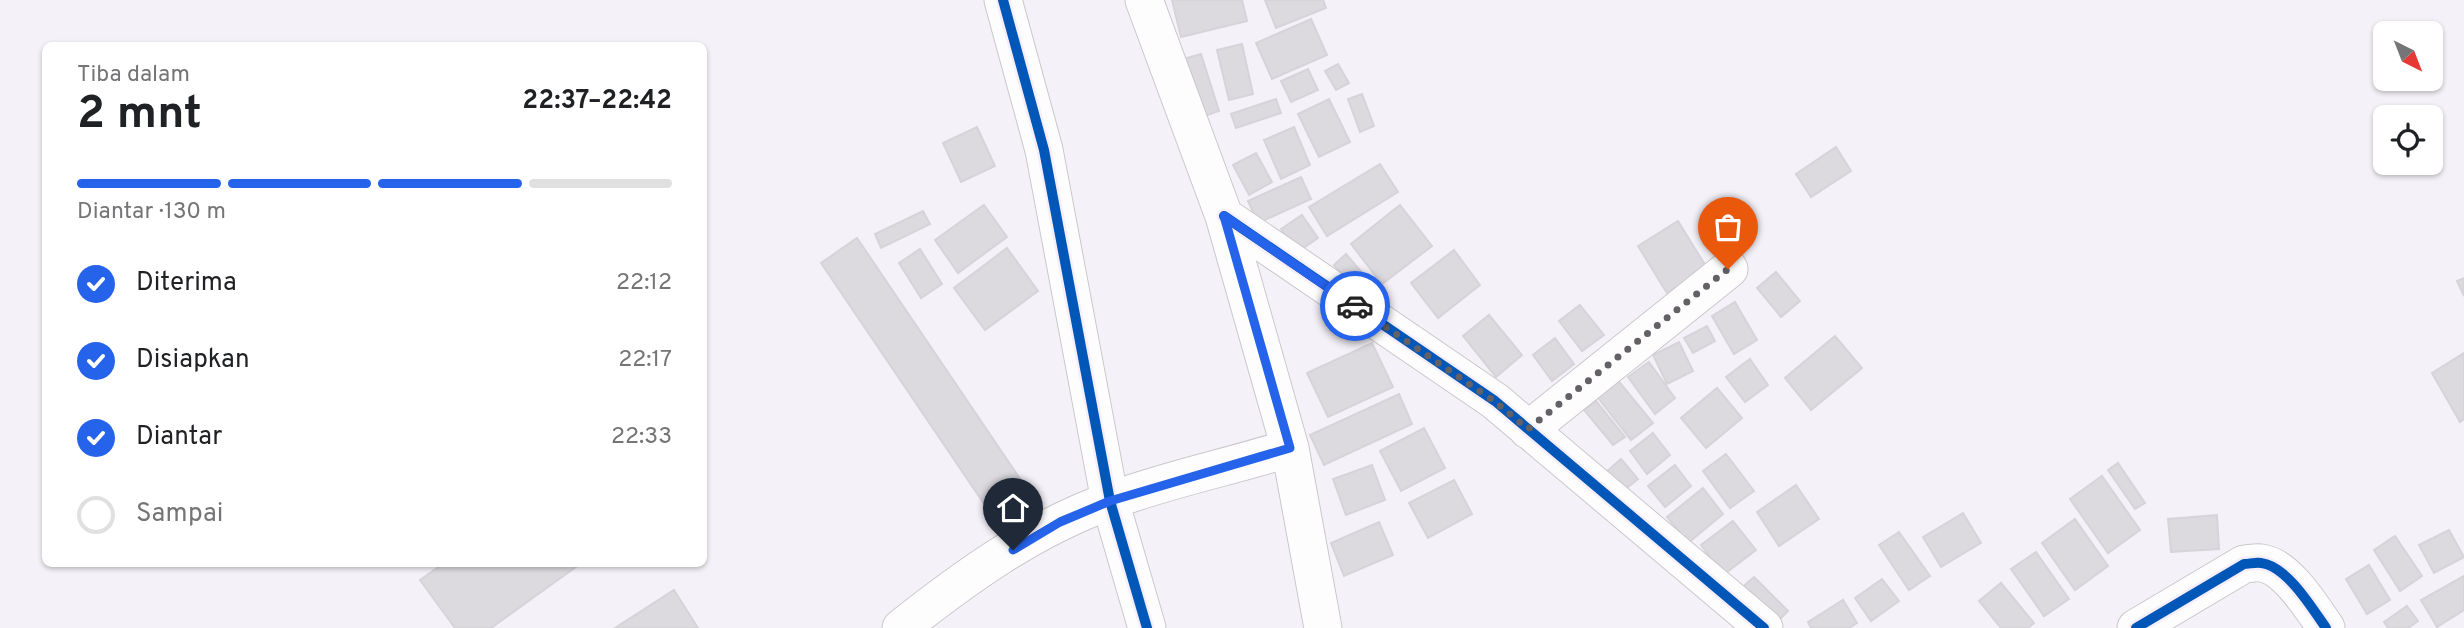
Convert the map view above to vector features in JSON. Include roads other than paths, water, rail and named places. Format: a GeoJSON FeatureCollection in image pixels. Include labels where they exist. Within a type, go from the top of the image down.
{"type":"FeatureCollection","features":[{"type":"Feature","properties":{"kind":"street"},"geometry":{"type":"LineString","coordinates":[[1003,0],[1044,150],[1125,496],[1147,628]]}},
{"type":"Feature","properties":{"kind":"street"},"geometry":{"type":"LineString","coordinates":[[1144,0],[1224,216],[1273,453],[1323,628]]}},
{"type":"Feature","properties":{"kind":"street"},"geometry":{"type":"LineString","coordinates":[[1224,216],[1494,401],[1764,628]]}},
{"type":"Feature","properties":{"kind":"street"},"geometry":{"type":"LineString","coordinates":[[1528,429],[1728,269]]}},
{"type":"Feature","properties":{"kind":"street"},"geometry":{"type":"LineString","coordinates":[[901,628],[989,564],[1060,522],[1125,496],[1273,453]]}},
{"type":"Feature","properties":{"kind":"street"},"geometry":{"type":"LineString","coordinates":[[2136,628],[2244,564],[2262,563],[2276,569],[2300,591],[2326,628]]}}]}
